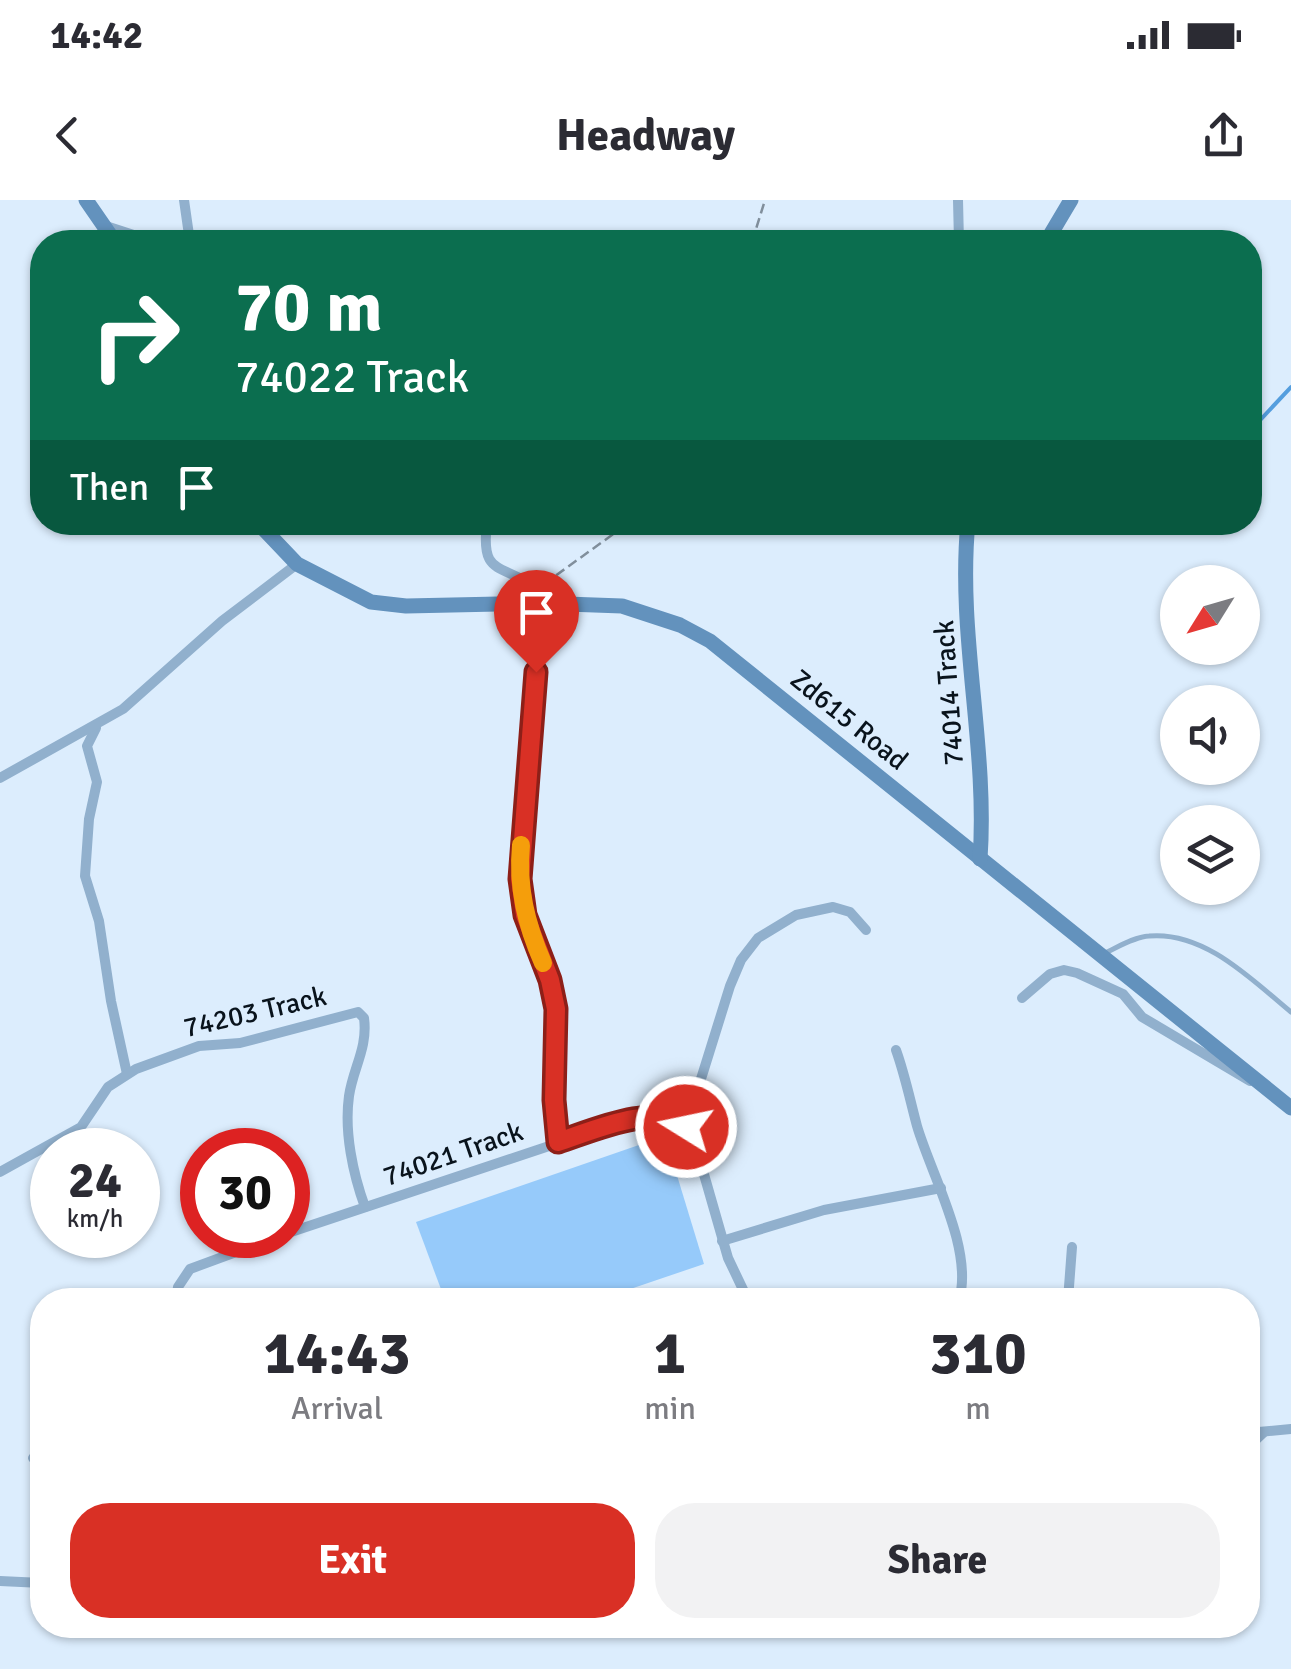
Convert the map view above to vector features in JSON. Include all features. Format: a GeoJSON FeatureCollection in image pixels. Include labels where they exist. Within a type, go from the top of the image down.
{"type":"FeatureCollection","features":[{"type":"Feature","properties":{"kind":"street"},"geometry":{"type":"LineString","coordinates":[[86,200],[107,230]]}},
{"type":"Feature","properties":{"kind":"street"},"geometry":{"type":"LineString","coordinates":[[184,200],[188,230]]}},
{"type":"Feature","properties":{"kind":"street"},"geometry":{"type":"LineString","coordinates":[[958,200],[959,230]]}},
{"type":"Feature","properties":{"kind":"street"},"geometry":{"type":"LineString","coordinates":[[1053,230],[1071,200]]}},
{"type":"Feature","properties":{"kind":"street"},"geometry":{"type":"LineString","coordinates":[[104,226],[117,230]]}},
{"type":"Feature","properties":{"kind":"street","name":"Zd615 Road"},"geometry":{"type":"LineString","coordinates":[[270,535],[298,564],[371,602],[406,606],[537,597],[622,606],[680,624],[710,642],[1291,1108]]}},
{"type":"Feature","properties":{"kind":"street"},"geometry":{"type":"LineString","coordinates":[[486,535],[494,566],[525,580],[537,597],[532,742],[520,879],[525,915],[550,980],[556,1009],[554,1100],[558,1142]]}},
{"type":"Feature","properties":{"kind":"street","name":"74014 Track"},"geometry":{"type":"LineString","coordinates":[[968,535],[966,589],[982,797],[980,859]]}},
{"type":"Feature","properties":{"kind":"street"},"geometry":{"type":"LineString","coordinates":[[0,778],[140,696],[222,620],[298,564]]}},
{"type":"Feature","properties":{"kind":"street"},"geometry":{"type":"LineString","coordinates":[[99,723],[87,746],[97,782],[85,844],[85,876],[99,921],[127,1074]]}},
{"type":"Feature","properties":{"kind":"street"},"geometry":{"type":"LineString","coordinates":[[743,1288],[722,1240],[695,1143],[686,1127],[730,986],[741,960],[758,938],[796,915],[833,906],[850,912],[866,930]]}},
{"type":"Feature","properties":{"kind":"street"},"geometry":{"type":"LineString","coordinates":[[1022,998],[1050,974],[1077,972],[1123,994],[1149,1021],[1269,1090]]}},
{"type":"Feature","properties":{"kind":"street","name":"74203 Track"},"geometry":{"type":"LineString","coordinates":[[0,1172],[81,1127],[108,1087],[127,1074],[198,1046],[240,1043],[352,1012],[361,1013],[366,1041],[349,1094],[348,1110],[353,1168],[365,1207]]}},
{"type":"Feature","properties":{"kind":"street"},"geometry":{"type":"LineString","coordinates":[[896,1050],[917,1125],[941,1188],[963,1269],[961,1288]]}},
{"type":"Feature","properties":{"kind":"street","name":"74021 Track"},"geometry":{"type":"LineString","coordinates":[[310,1226],[615,1124],[656,1116],[686,1127]]}},
{"type":"Feature","properties":{"kind":"street"},"geometry":{"type":"LineString","coordinates":[[722,1240],[824,1210],[941,1188]]}},
{"type":"Feature","properties":{"kind":"street"},"geometry":{"type":"LineString","coordinates":[[1069,1288],[1072,1247]]}},
{"type":"Feature","properties":{"kind":"street","name":"74021 Track"},"geometry":{"type":"LineString","coordinates":[[178,1288],[190,1269],[220,1258]]}},
{"type":"Feature","properties":{"kind":"street"},"geometry":{"type":"LineString","coordinates":[[1260,1432],[1291,1429]]}},
{"type":"Feature","properties":{"kind":"street"},"geometry":{"type":"LineString","coordinates":[[1260,1436],[1264,1432]]}},
{"type":"Feature","properties":{"kind":"street"},"geometry":{"type":"LineString","coordinates":[[0,1581],[30,1582]]}},
{"type":"Feature","properties":{"kind":"lane"},"geometry":{"type":"LineString","coordinates":[[1101,954],[1150,936],[1192,944],[1226,960],[1291,1012]]}},
{"type":"Feature","properties":{"kind":"path"},"geometry":{"type":"LineString","coordinates":[[756,230],[765,200]]}},
{"type":"Feature","properties":{"kind":"path"},"geometry":{"type":"LineString","coordinates":[[537,597],[614,535]]}},
{"type":"Feature","properties":{"kind":"shaded area"},"geometry":{"type":"Polygon","coordinates":[[[665,1136],[704,1264],[633,1288],[441,1288],[416,1222],[665,1136]]]}},
{"type":"Feature","properties":{"kind":"waterway"},"geometry":{"type":"LineString","coordinates":[[1262,418],[1291,387]]}},
{"type":"Feature","properties":{"kind":"slow traffic"},"geometry":{"type":"LineString","coordinates":[[521,845],[525,915],[543,963]]}},
{"type":"Feature","properties":{"kind":"route"},"geometry":{"type":"LineString","coordinates":[[536,672],[520,879],[525,915],[550,980],[556,1009],[554,1100],[558,1142],[656,1116],[686,1127]]}}]}
